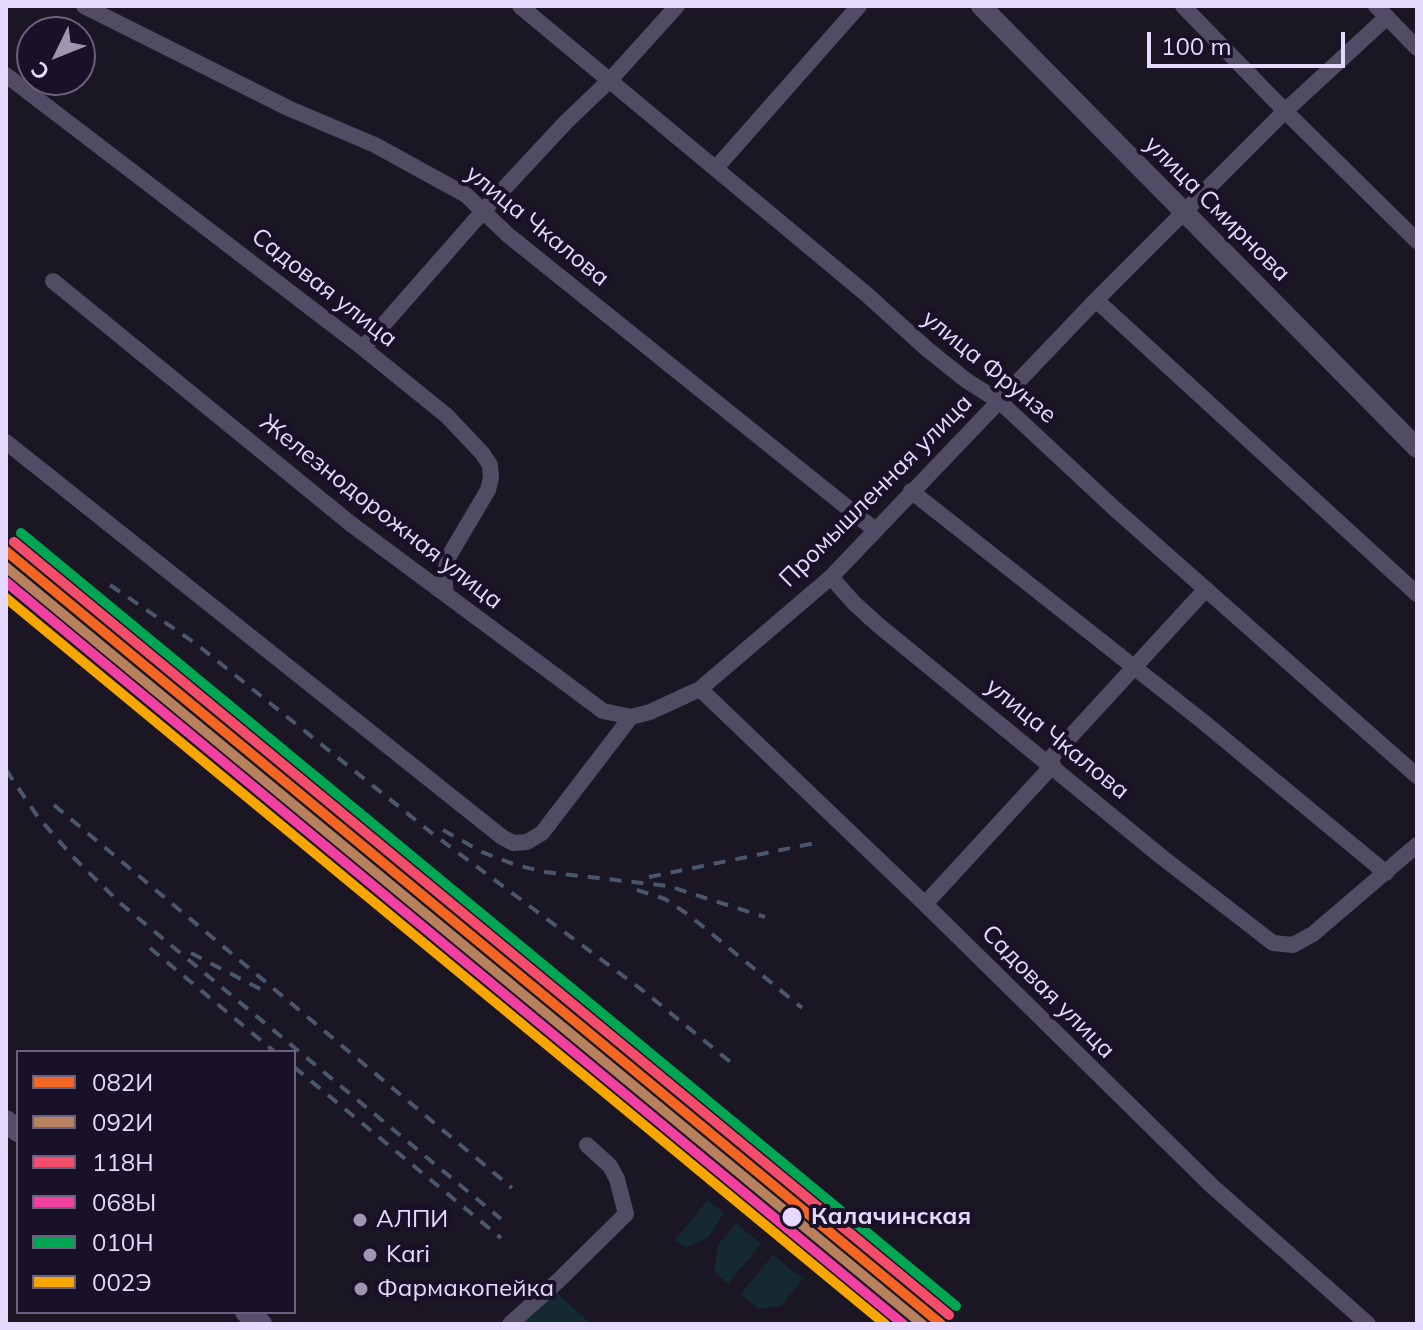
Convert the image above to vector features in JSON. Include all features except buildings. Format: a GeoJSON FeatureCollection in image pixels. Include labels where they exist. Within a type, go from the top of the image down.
{"type":"FeatureCollection","features":[{"type":"Feature","properties":{"kind":"street","name":"улица Чкалова"},"geometry":{"type":"LineString","coordinates":[[84,6],[288,108],[375,145],[466,195],[508,235],[874,529]]}},
{"type":"Feature","properties":{"kind":"street"},"geometry":{"type":"LineString","coordinates":[[111,20],[121,6]]}},
{"type":"Feature","properties":{"kind":"street","name":"улица Фрунзе"},"geometry":{"type":"LineString","coordinates":[[520,6],[865,293],[927,349],[967,381],[999,401],[1417,776]]}},
{"type":"Feature","properties":{"kind":"street"},"geometry":{"type":"LineString","coordinates":[[363,348],[484,210],[677,6]]}},
{"type":"Feature","properties":{"kind":"street"},"geometry":{"type":"LineString","coordinates":[[716,168],[859,6]]}},
{"type":"Feature","properties":{"kind":"street","name":"улица Смирнова"},"geometry":{"type":"LineString","coordinates":[[981,6],[1417,448]]}},
{"type":"Feature","properties":{"kind":"street"},"geometry":{"type":"LineString","coordinates":[[1183,6],[1417,241]]}},
{"type":"Feature","properties":{"kind":"street"},"geometry":{"type":"LineString","coordinates":[[1382,11],[1417,48]]}},
{"type":"Feature","properties":{"kind":"street","name":"Промышленная улица"},"geometry":{"type":"LineString","coordinates":[[700,689],[831,577],[1096,300],[1382,11]]}},
{"type":"Feature","properties":{"kind":"street","name":"Садовая улица"},"geometry":{"type":"LineString","coordinates":[[6,75],[363,348],[447,416],[482,453],[490,465],[488,490],[449,556],[444,575],[446,594]]}},
{"type":"Feature","properties":{"kind":"street","name":"Железнодорожная улица"},"geometry":{"type":"LineString","coordinates":[[53,281],[351,524],[603,711],[631,717]]}},
{"type":"Feature","properties":{"kind":"street"},"geometry":{"type":"LineString","coordinates":[[1096,300],[1417,594]]}},
{"type":"Feature","properties":{"kind":"street"},"geometry":{"type":"LineString","coordinates":[[6,442],[513,843],[527,842],[542,833],[631,717],[650,712],[700,689]]}},
{"type":"Feature","properties":{"kind":"street"},"geometry":{"type":"LineString","coordinates":[[911,491],[1201,720],[1386,873],[1417,845]]}},
{"type":"Feature","properties":{"kind":"street","name":"улица Чкалова"},"geometry":{"type":"LineString","coordinates":[[831,577],[877,624],[1273,943],[1293,945],[1313,934],[1386,873]]}},
{"type":"Feature","properties":{"kind":"street"},"geometry":{"type":"LineString","coordinates":[[925,904],[1206,589]]}},
{"type":"Feature","properties":{"kind":"street","name":"Садовая улица"},"geometry":{"type":"LineString","coordinates":[[700,689],[925,904],[1212,1186],[1368,1324]]}},
{"type":"Feature","properties":{"kind":"street"},"geometry":{"type":"LineString","coordinates":[[510,1324],[626,1214],[617,1179],[610,1166],[587,1145]]}},
{"type":"Feature","properties":{"kind":"shaded area"},"geometry":{"type":"Polygon","coordinates":[[[708,1200],[724,1213],[708,1238],[685,1248],[675,1240],[708,1200]]]}},
{"type":"Feature","properties":{"kind":"shaded area"},"geometry":{"type":"Polygon","coordinates":[[[736,1223],[761,1244],[728,1284],[714,1272],[718,1245],[736,1223]]]}},
{"type":"Feature","properties":{"kind":"shaded area"},"geometry":{"type":"Polygon","coordinates":[[[773,1255],[803,1279],[781,1306],[759,1309],[741,1294],[773,1255]]]}},
{"type":"Feature","properties":{"kind":"shaded area"},"geometry":{"type":"Polygon","coordinates":[[[554,1290],[591,1324],[515,1324],[554,1290]]]}},
{"type":"Feature","properties":{"kind":"railway"},"geometry":{"type":"LineString","coordinates":[[6,578],[232,767]]}},
{"type":"Feature","properties":{"kind":"railway"},"geometry":{"type":"LineString","coordinates":[[110,585],[195,643],[433,834],[646,993],[734,1065]]}},
{"type":"Feature","properties":{"kind":"railway"},"geometry":{"type":"LineString","coordinates":[[6,770],[38,817],[120,903],[501,1219]]}},
{"type":"Feature","properties":{"kind":"railway"},"geometry":{"type":"LineString","coordinates":[[54,805],[512,1188]]}},
{"type":"Feature","properties":{"kind":"railway"},"geometry":{"type":"LineString","coordinates":[[443,830],[482,852],[516,865],[545,872],[668,886],[765,917]]}},
{"type":"Feature","properties":{"kind":"railway"},"geometry":{"type":"LineString","coordinates":[[649,877],[820,842]]}},
{"type":"Feature","properties":{"kind":"railway"},"geometry":{"type":"LineString","coordinates":[[637,890],[665,899],[690,916],[802,1008]]}},
{"type":"Feature","properties":{"kind":"railway"},"geometry":{"type":"LineString","coordinates":[[150,948],[273,1050]]}},
{"type":"Feature","properties":{"kind":"railway"},"geometry":{"type":"LineString","coordinates":[[191,953],[262,990]]}},
{"type":"Feature","properties":{"kind":"railway"},"geometry":{"type":"LineString","coordinates":[[296,1069],[501,1238]]}},
{"type":"Feature","properties":{"kind":"transit line","name":"010Н"},"geometry":{"type":"LineString","coordinates":[[21,533],[956,1306]]}},
{"type":"Feature","properties":{"kind":"transit line","name":"118Н"},"geometry":{"type":"LineString","coordinates":[[14,542],[949,1315]]}},
{"type":"Feature","properties":{"kind":"transit line","name":"082И"},"geometry":{"type":"LineString","coordinates":[[6,551],[941,1324]]}},
{"type":"Feature","properties":{"kind":"transit line","name":"092И"},"geometry":{"type":"LineString","coordinates":[[6,567],[922,1324]]}},
{"type":"Feature","properties":{"kind":"transit line","name":"068Ы"},"geometry":{"type":"LineString","coordinates":[[6,582],[903,1324]]}},
{"type":"Feature","properties":{"kind":"transit line","name":"002Э"},"geometry":{"type":"LineString","coordinates":[[6,598],[885,1324]]}},
{"type":"Feature","properties":{"kind":"place","name":"Калачинская"},"geometry":{"type":"Point","coordinates":[792,1217]}},
{"type":"Feature","properties":{"kind":"place","name":"АЛПИ"},"geometry":{"type":"Point","coordinates":[360,1220]}},
{"type":"Feature","properties":{"kind":"place","name":"Kari"},"geometry":{"type":"Point","coordinates":[370,1255]}},
{"type":"Feature","properties":{"kind":"place","name":"Фармакопейка"},"geometry":{"type":"Point","coordinates":[361,1289]}}]}
